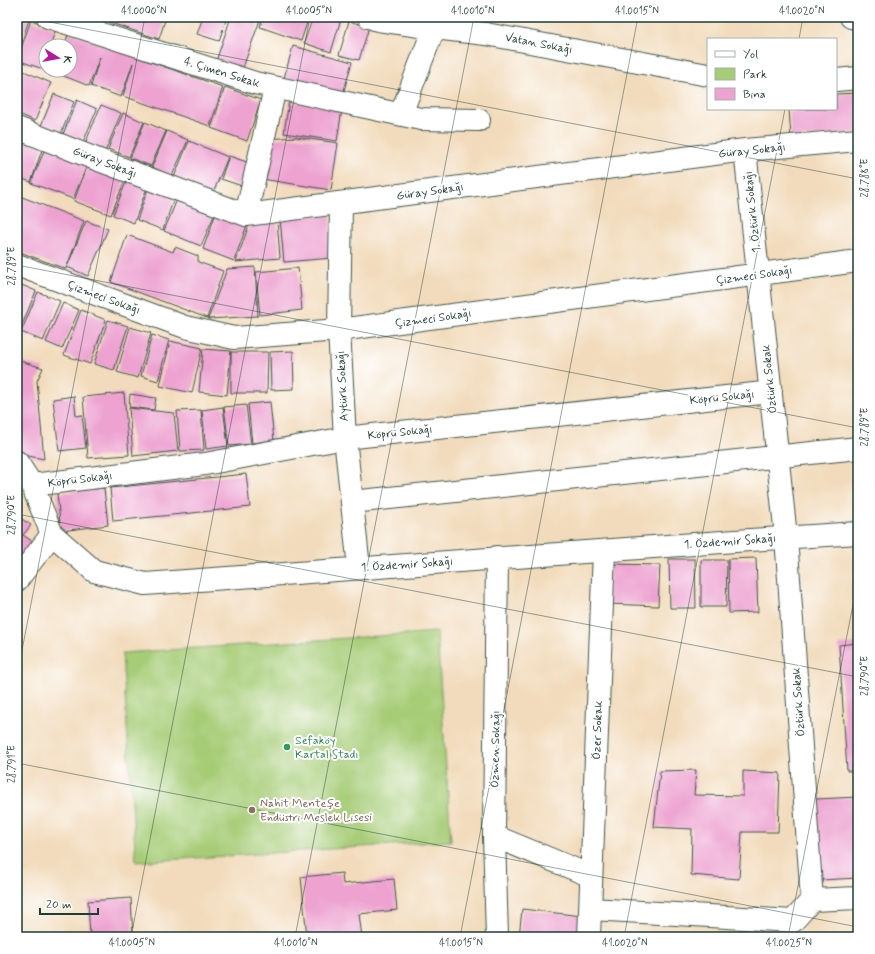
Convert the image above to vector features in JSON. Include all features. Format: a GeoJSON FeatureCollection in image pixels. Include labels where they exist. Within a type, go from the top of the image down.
{"type":"FeatureCollection","features":[{"type":"Feature","properties":{"kind":"street","name":"4. Çimen Sokak"},"geometry":{"type":"LineString","coordinates":[[48,17],[248,81],[275,88],[421,119],[479,120]]}},
{"type":"Feature","properties":{"kind":"street"},"geometry":{"type":"LineString","coordinates":[[851,17],[858,19]]}},
{"type":"Feature","properties":{"kind":"street","name":"Vatan Sokağı"},"geometry":{"type":"LineString","coordinates":[[376,18],[434,28],[488,25],[707,75]]}},
{"type":"Feature","properties":{"kind":"street"},"geometry":{"type":"LineString","coordinates":[[401,114],[434,28]]}},
{"type":"Feature","properties":{"kind":"street"},"geometry":{"type":"LineString","coordinates":[[837,80],[858,78]]}},
{"type":"Feature","properties":{"kind":"street"},"geometry":{"type":"LineString","coordinates":[[246,215],[275,88]]}},
{"type":"Feature","properties":{"kind":"street","name":"Güray Sokağı"},"geometry":{"type":"LineString","coordinates":[[17,128],[246,215],[745,150],[858,140]]}},
{"type":"Feature","properties":{"kind":"street","name":"1. Öztürk Sokağı"},"geometry":{"type":"LineString","coordinates":[[745,150],[758,275]]}},
{"type":"Feature","properties":{"kind":"street","name":"Aytürk Sokağı"},"geometry":{"type":"LineString","coordinates":[[341,203],[339,330],[345,438],[359,568]]}},
{"type":"Feature","properties":{"kind":"street","name":"Çizmeci Sokağı"},"geometry":{"type":"LineString","coordinates":[[17,264],[185,327],[234,338],[339,330],[858,261]]}},
{"type":"Feature","properties":{"kind":"street","name":"Öztürk Sokak"},"geometry":{"type":"LineString","coordinates":[[758,275],[786,537],[812,900]]}},
{"type":"Feature","properties":{"kind":"street","name":"Köprü Sokağı"},"geometry":{"type":"LineString","coordinates":[[32,485],[205,464],[345,438],[771,392]]}},
{"type":"Feature","properties":{"kind":"street"},"geometry":{"type":"LineString","coordinates":[[352,502],[858,448]]}},
{"type":"Feature","properties":{"kind":"street","name":"1. Özdemir Sokağı"},"geometry":{"type":"LineString","coordinates":[[17,462],[32,485],[52,534],[94,571],[144,584],[497,557],[858,533]]}},
{"type":"Feature","properties":{"kind":"street"},"geometry":{"type":"LineString","coordinates":[[17,580],[52,534]]}},
{"type":"Feature","properties":{"kind":"street","name":"Özer Sokak"},"geometry":{"type":"LineString","coordinates":[[589,937],[604,551]]}},
{"type":"Feature","properties":{"kind":"street","name":"Özmen Sokağı"},"geometry":{"type":"LineString","coordinates":[[497,557],[494,836],[497,937]]}},
{"type":"Feature","properties":{"kind":"street"},"geometry":{"type":"LineString","coordinates":[[494,836],[591,876]]}},
{"type":"Feature","properties":{"kind":"street"},"geometry":{"type":"LineString","coordinates":[[591,909],[792,921],[812,900],[858,898]]}},
{"type":"Feature","properties":{"kind":"green space","name":"Sefaköy Kartal Stadı"},"geometry":{"type":"Polygon","coordinates":[[[437,632],[451,841],[136,862],[122,653],[437,632]]]}},
{"type":"Feature","properties":{"kind":"building"},"geometry":{"type":"Polygon","coordinates":[[[17,17],[29,20],[17,55],[17,17]]]}},
{"type":"Feature","properties":{"kind":"building"},"geometry":{"type":"Polygon","coordinates":[[[110,17],[166,17],[159,39],[108,22],[110,17]]]}},
{"type":"Feature","properties":{"kind":"building"},"geometry":{"type":"Polygon","coordinates":[[[203,17],[227,17],[219,41],[197,34],[203,17]]]}},
{"type":"Feature","properties":{"kind":"building"},"geometry":{"type":"Polygon","coordinates":[[[231,17],[261,17],[241,73],[215,64],[231,17]]]}},
{"type":"Feature","properties":{"kind":"building"},"geometry":{"type":"Polygon","coordinates":[[[263,17],[309,17],[301,41],[260,27],[263,17]]]}},
{"type":"Feature","properties":{"kind":"building"},"geometry":{"type":"Polygon","coordinates":[[[313,17],[335,17],[341,19],[331,52],[304,43],[313,17]]]}},
{"type":"Feature","properties":{"kind":"building"},"geometry":{"type":"Polygon","coordinates":[[[31,20],[56,29],[53,38],[38,38],[38,67],[17,60],[31,20]]]}},
{"type":"Feature","properties":{"kind":"building"},"geometry":{"type":"Polygon","coordinates":[[[349,21],[369,27],[359,60],[339,55],[349,21]]]}},
{"type":"Feature","properties":{"kind":"building"},"geometry":{"type":"Polygon","coordinates":[[[69,32],[223,87],[210,126],[123,96],[133,63],[121,97],[91,86],[100,57],[89,86],[69,78],[78,78],[78,38],[67,38],[69,32]]]}},
{"type":"Feature","properties":{"kind":"building"},"geometry":{"type":"Polygon","coordinates":[[[293,46],[352,62],[343,94],[284,78],[293,46]]]}},
{"type":"Feature","properties":{"kind":"building"},"geometry":{"type":"Polygon","coordinates":[[[17,68],[51,83],[35,121],[17,113],[17,68]]]}},
{"type":"Feature","properties":{"kind":"building"},"geometry":{"type":"Polygon","coordinates":[[[225,87],[261,100],[247,141],[211,128],[225,87]]]}},
{"type":"Feature","properties":{"kind":"building"},"geometry":{"type":"Polygon","coordinates":[[[858,93],[858,133],[791,138],[789,110],[837,110],[837,94],[858,93]]]}},
{"type":"Feature","properties":{"kind":"building"},"geometry":{"type":"Polygon","coordinates":[[[54,94],[74,102],[60,136],[40,128],[54,94]]]}},
{"type":"Feature","properties":{"kind":"building"},"geometry":{"type":"Polygon","coordinates":[[[77,100],[97,109],[81,147],[61,139],[77,100]]]}},
{"type":"Feature","properties":{"kind":"building"},"geometry":{"type":"Polygon","coordinates":[[[289,101],[342,109],[337,141],[284,133],[289,101]]]}},
{"type":"Feature","properties":{"kind":"building"},"geometry":{"type":"Polygon","coordinates":[[[101,105],[121,113],[105,152],[85,144],[101,105]]]}},
{"type":"Feature","properties":{"kind":"building"},"geometry":{"type":"Polygon","coordinates":[[[123,113],[144,122],[129,157],[108,149],[123,113]]]}},
{"type":"Feature","properties":{"kind":"building"},"geometry":{"type":"Polygon","coordinates":[[[145,122],[166,131],[151,166],[130,158],[145,122]]]}},
{"type":"Feature","properties":{"kind":"building"},"geometry":{"type":"Polygon","coordinates":[[[167,131],[188,140],[172,176],[152,167],[167,131]]]}},
{"type":"Feature","properties":{"kind":"building"},"geometry":{"type":"Polygon","coordinates":[[[17,137],[43,147],[31,182],[17,177],[17,137]]]}},
{"type":"Feature","properties":{"kind":"building"},"geometry":{"type":"Polygon","coordinates":[[[296,137],[338,143],[331,190],[262,179],[268,139],[296,137]]]}},
{"type":"Feature","properties":{"kind":"building"},"geometry":{"type":"Polygon","coordinates":[[[189,141],[228,157],[211,198],[172,182],[189,141]]]}},
{"type":"Feature","properties":{"kind":"building"},"geometry":{"type":"Polygon","coordinates":[[[46,146],[88,163],[73,199],[31,183],[46,146]]]}},
{"type":"Feature","properties":{"kind":"building"},"geometry":{"type":"Polygon","coordinates":[[[229,156],[253,164],[245,187],[221,179],[229,156]]]}},
{"type":"Feature","properties":{"kind":"building"},"geometry":{"type":"Polygon","coordinates":[[[89,162],[126,177],[111,215],[74,201],[89,162]]]}},
{"type":"Feature","properties":{"kind":"building"},"geometry":{"type":"Polygon","coordinates":[[[128,177],[148,185],[134,223],[113,215],[128,177]]]}},
{"type":"Feature","properties":{"kind":"building"},"geometry":{"type":"Polygon","coordinates":[[[149,186],[175,195],[163,230],[137,220],[149,186]]]}},
{"type":"Feature","properties":{"kind":"building"},"geometry":{"type":"Polygon","coordinates":[[[17,195],[84,221],[66,269],[17,251],[17,195]]]}},
{"type":"Feature","properties":{"kind":"building"},"geometry":{"type":"Polygon","coordinates":[[[178,197],[215,213],[201,246],[164,231],[178,197]]]}},
{"type":"Feature","properties":{"kind":"building"},"geometry":{"type":"Polygon","coordinates":[[[216,213],[247,225],[234,261],[203,249],[216,213]]]}},
{"type":"Feature","properties":{"kind":"building"},"geometry":{"type":"Polygon","coordinates":[[[330,215],[333,258],[284,262],[280,219],[330,215]]]}},
{"type":"Feature","properties":{"kind":"building"},"geometry":{"type":"Polygon","coordinates":[[[277,219],[280,258],[236,262],[250,222],[277,219]]]}},
{"type":"Feature","properties":{"kind":"building"},"geometry":{"type":"Polygon","coordinates":[[[86,221],[108,229],[88,276],[67,267],[86,221]]]}},
{"type":"Feature","properties":{"kind":"building"},"geometry":{"type":"Polygon","coordinates":[[[127,235],[173,252],[175,247],[198,256],[198,262],[223,271],[207,318],[111,282],[127,235]]]}},
{"type":"Feature","properties":{"kind":"building"},"geometry":{"type":"Polygon","coordinates":[[[255,267],[258,316],[208,319],[227,269],[255,267]]]}},
{"type":"Feature","properties":{"kind":"building"},"geometry":{"type":"Polygon","coordinates":[[[298,268],[302,310],[260,315],[256,272],[298,268]]]}},
{"type":"Feature","properties":{"kind":"building"},"geometry":{"type":"Polygon","coordinates":[[[17,283],[36,291],[19,332],[17,331],[17,283]]]}},
{"type":"Feature","properties":{"kind":"building"},"geometry":{"type":"Polygon","coordinates":[[[38,292],[60,301],[43,341],[21,332],[38,292]]]}},
{"type":"Feature","properties":{"kind":"building"},"geometry":{"type":"Polygon","coordinates":[[[63,303],[79,310],[62,349],[46,342],[63,303]]]}},
{"type":"Feature","properties":{"kind":"building"},"geometry":{"type":"Polygon","coordinates":[[[81,310],[106,320],[90,364],[64,355],[81,310]]]}},
{"type":"Feature","properties":{"kind":"building"},"geometry":{"type":"Polygon","coordinates":[[[108,320],[128,326],[114,370],[94,364],[108,320]]]}},
{"type":"Feature","properties":{"kind":"building"},"geometry":{"type":"Polygon","coordinates":[[[130,327],[151,333],[138,378],[117,372],[130,327]]]}},
{"type":"Feature","properties":{"kind":"building"},"geometry":{"type":"Polygon","coordinates":[[[152,335],[169,340],[158,381],[141,376],[152,335]]]}},
{"type":"Feature","properties":{"kind":"building"},"geometry":{"type":"Polygon","coordinates":[[[170,341],[202,348],[192,393],[160,386],[170,341]]]}},
{"type":"Feature","properties":{"kind":"building"},"geometry":{"type":"Polygon","coordinates":[[[203,349],[231,351],[227,395],[199,392],[203,349]]]}},
{"type":"Feature","properties":{"kind":"building"},"geometry":{"type":"Polygon","coordinates":[[[293,351],[294,389],[271,390],[270,352],[293,351]]]}},
{"type":"Feature","properties":{"kind":"building"},"geometry":{"type":"Polygon","coordinates":[[[231,352],[268,352],[267,393],[231,393],[231,352]]]}},
{"type":"Feature","properties":{"kind":"building"},"geometry":{"type":"Polygon","coordinates":[[[17,360],[43,368],[37,381],[44,459],[23,455],[17,443],[17,360]]]}},
{"type":"Feature","properties":{"kind":"building"},"geometry":{"type":"Polygon","coordinates":[[[124,393],[129,455],[88,458],[83,397],[124,393]]]}},
{"type":"Feature","properties":{"kind":"building"},"geometry":{"type":"Polygon","coordinates":[[[130,394],[156,398],[154,410],[129,407],[130,394]]]}},
{"type":"Feature","properties":{"kind":"building"},"geometry":{"type":"Polygon","coordinates":[[[74,396],[76,416],[82,415],[86,448],[59,451],[53,399],[74,396]]]}},
{"type":"Feature","properties":{"kind":"building"},"geometry":{"type":"Polygon","coordinates":[[[270,402],[274,441],[252,443],[248,404],[270,402]]]}},
{"type":"Feature","properties":{"kind":"building"},"geometry":{"type":"Polygon","coordinates":[[[246,405],[251,444],[229,446],[224,407],[246,405]]]}},
{"type":"Feature","properties":{"kind":"building"},"geometry":{"type":"Polygon","coordinates":[[[223,407],[228,446],[206,449],[202,410],[223,407]]]}},
{"type":"Feature","properties":{"kind":"building"},"geometry":{"type":"Polygon","coordinates":[[[129,408],[174,413],[178,451],[133,456],[129,408]]]}},
{"type":"Feature","properties":{"kind":"building"},"geometry":{"type":"Polygon","coordinates":[[[201,410],[204,450],[180,451],[177,411],[201,410]]]}},
{"type":"Feature","properties":{"kind":"building"},"geometry":{"type":"Polygon","coordinates":[[[246,474],[250,507],[113,521],[110,488],[246,474]]]}},
{"type":"Feature","properties":{"kind":"building"},"geometry":{"type":"Polygon","coordinates":[[[104,488],[108,525],[61,531],[57,493],[104,488]]]}},
{"type":"Feature","properties":{"kind":"building"},"geometry":{"type":"Polygon","coordinates":[[[17,516],[31,525],[23,535],[33,542],[19,560],[17,558],[17,516]]]}},
{"type":"Feature","properties":{"kind":"building"},"geometry":{"type":"Polygon","coordinates":[[[756,558],[758,612],[729,613],[728,559],[756,558]]]}},
{"type":"Feature","properties":{"kind":"building"},"geometry":{"type":"Polygon","coordinates":[[[669,559],[695,559],[696,608],[670,608],[669,559]]]}},
{"type":"Feature","properties":{"kind":"building"},"geometry":{"type":"Polygon","coordinates":[[[701,560],[727,560],[726,607],[701,607],[701,560]]]}},
{"type":"Feature","properties":{"kind":"building"},"geometry":{"type":"Polygon","coordinates":[[[610,564],[660,565],[658,606],[608,604],[610,564]]]}},
{"type":"Feature","properties":{"kind":"building"},"geometry":{"type":"Polygon","coordinates":[[[858,643],[858,771],[847,771],[839,645],[858,643]]]}},
{"type":"Feature","properties":{"kind":"building"},"geometry":{"type":"Polygon","coordinates":[[[696,770],[694,795],[743,796],[743,771],[780,773],[778,832],[742,832],[739,879],[691,875],[692,829],[654,827],[660,771],[696,770]]]}},
{"type":"Feature","properties":{"kind":"building"},"geometry":{"type":"Polygon","coordinates":[[[858,797],[858,878],[821,880],[816,799],[858,797]]]}},
{"type":"Feature","properties":{"kind":"building"},"geometry":{"type":"Polygon","coordinates":[[[342,873],[343,884],[394,879],[397,910],[359,914],[362,937],[307,937],[301,877],[342,873]]]}},
{"type":"Feature","properties":{"kind":"building"},"geometry":{"type":"Polygon","coordinates":[[[131,898],[133,937],[90,937],[88,901],[131,898]]]}},
{"type":"Feature","properties":{"kind":"building"},"geometry":{"type":"Polygon","coordinates":[[[522,909],[582,916],[580,937],[519,937],[522,909]]]}},
{"type":"Feature","properties":{"kind":"place","name":"Sefaköy Kartal Stadı"},"geometry":{"type":"Point","coordinates":[287,747]}},
{"type":"Feature","properties":{"kind":"place","name":"Nahit Menteşe Endüstri Meslek Lisesi"},"geometry":{"type":"Point","coordinates":[252,810]}}]}
